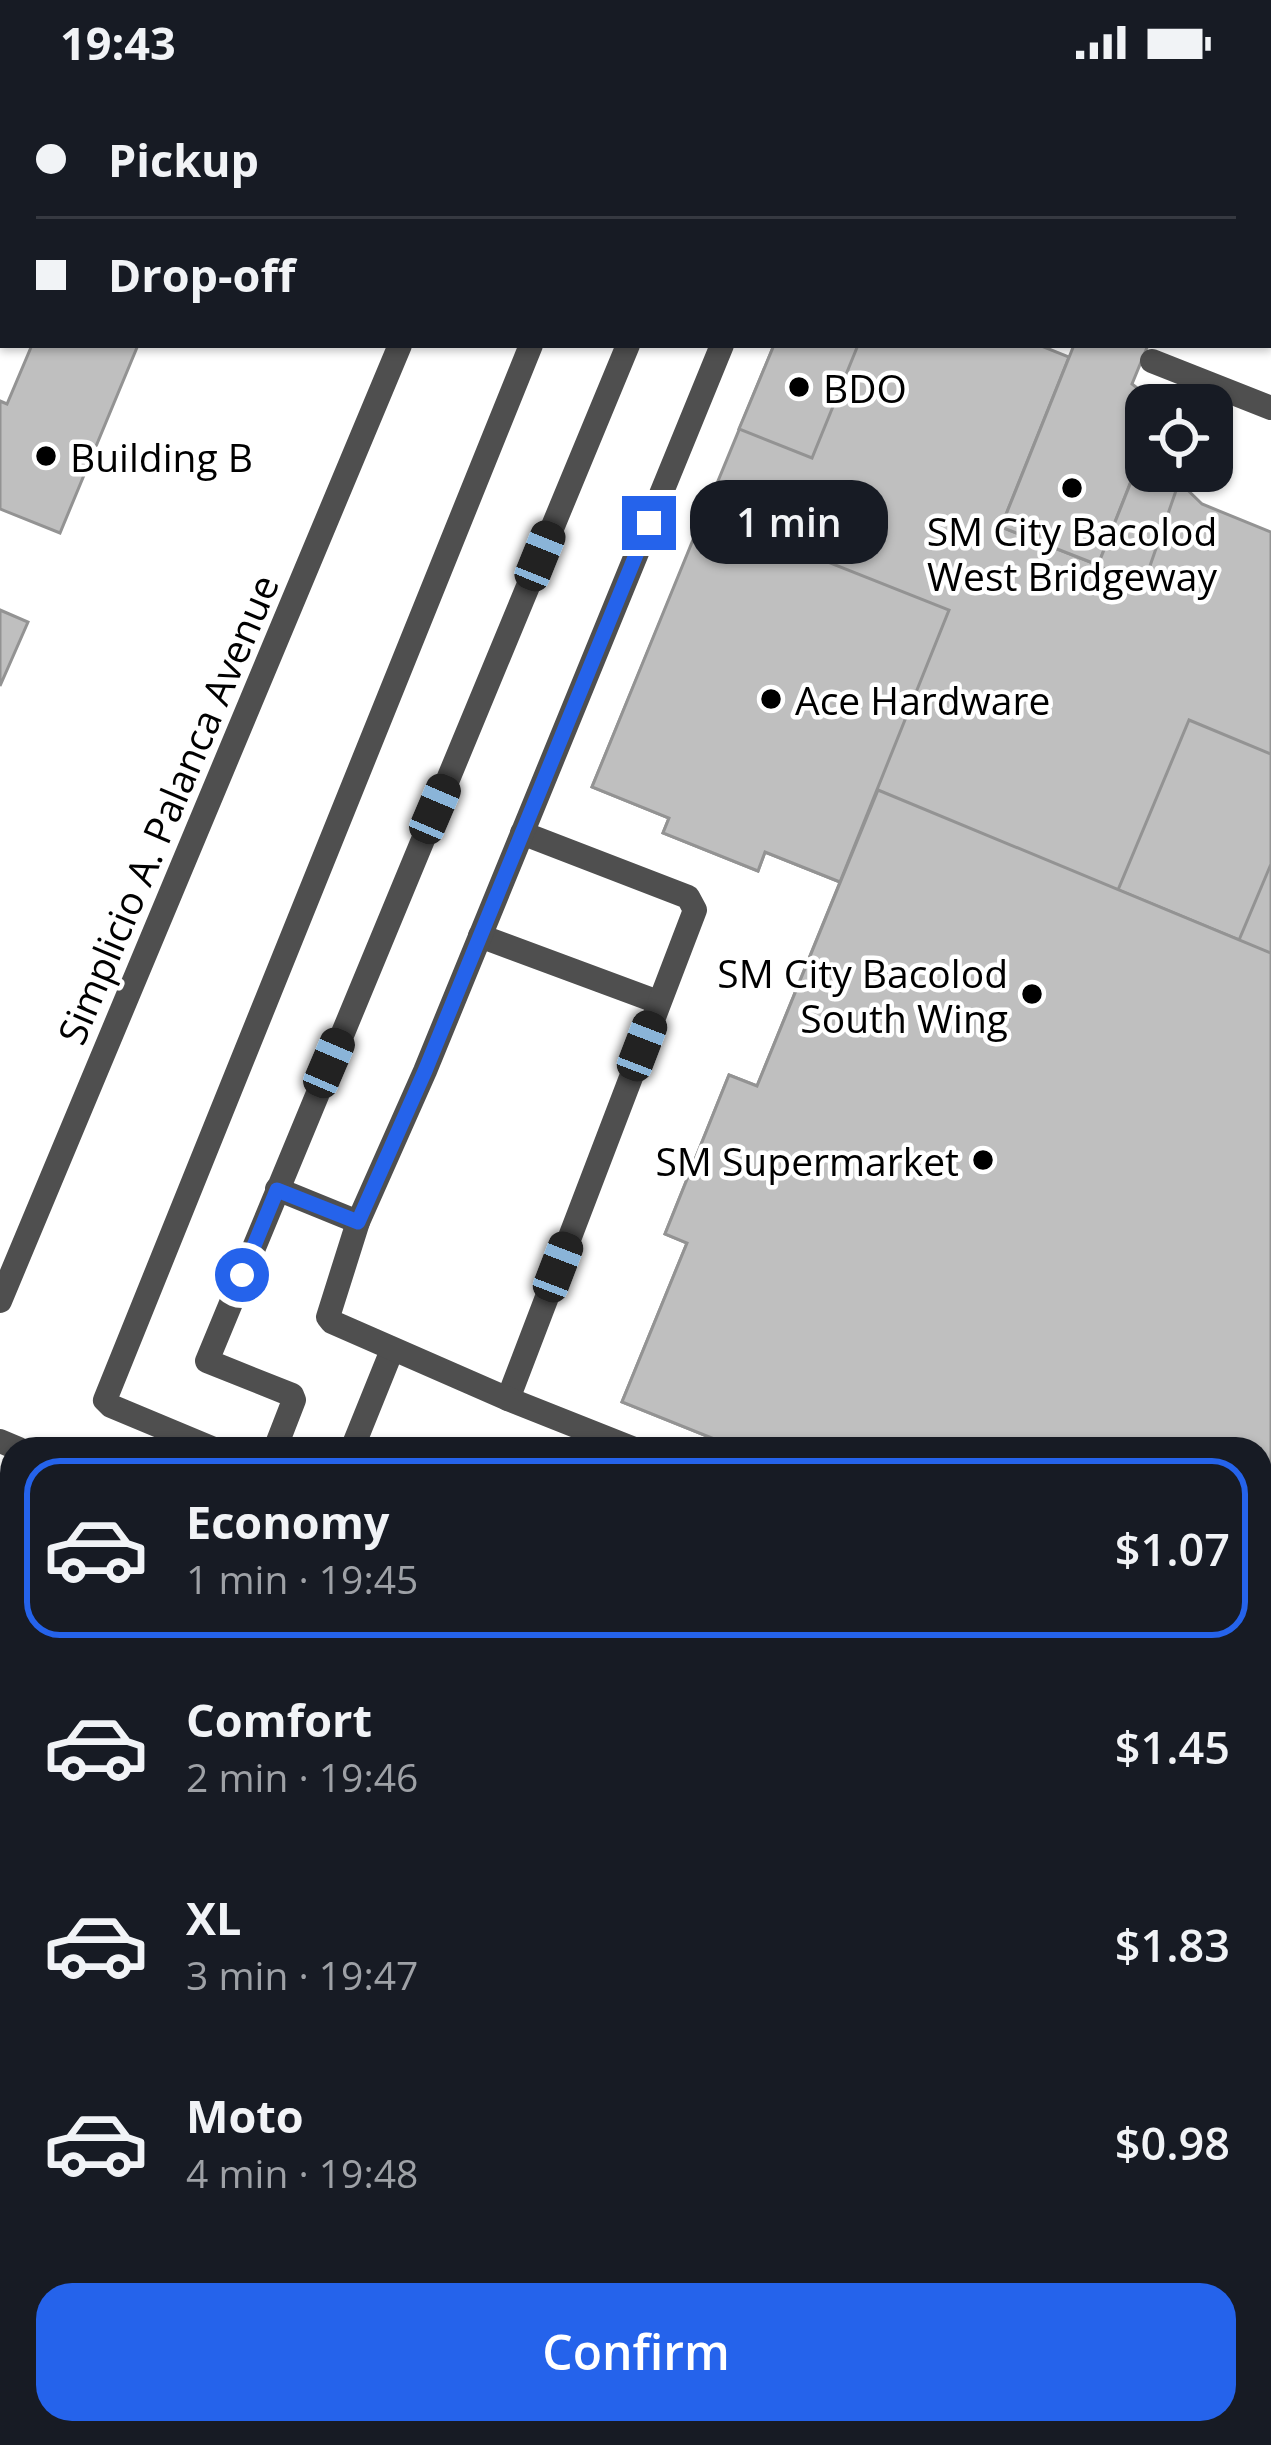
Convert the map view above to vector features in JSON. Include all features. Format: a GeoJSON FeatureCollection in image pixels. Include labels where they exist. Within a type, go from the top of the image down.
{"type":"FeatureCollection","features":[{"type":"Feature","properties":{"kind":"street","name":"Simplicio A. Palanca Avenue"},"geometry":{"type":"LineString","coordinates":[[0,1300],[399,348]]}},
{"type":"Feature","properties":{"kind":"street"},"geometry":{"type":"LineString","coordinates":[[185,1437],[105,1400],[530,348]]}},
{"type":"Feature","properties":{"kind":"street"},"geometry":{"type":"LineString","coordinates":[[280,1437],[292,1395],[207,1361],[627,348]]}},
{"type":"Feature","properties":{"kind":"street"},"geometry":{"type":"LineString","coordinates":[[581,1437],[329,1319],[358,1222],[721,348]]}},
{"type":"Feature","properties":{"kind":"street"},"geometry":{"type":"LineString","coordinates":[[1152,361],[1271,408]]}},
{"type":"Feature","properties":{"kind":"street"},"geometry":{"type":"LineString","coordinates":[[508,1399],[695,910],[692,900],[522,833]]}},
{"type":"Feature","properties":{"kind":"street"},"geometry":{"type":"LineString","coordinates":[[480,936],[658,1002]]}},
{"type":"Feature","properties":{"kind":"street"},"geometry":{"type":"LineString","coordinates":[[277,1190],[358,1222]]}},
{"type":"Feature","properties":{"kind":"street"},"geometry":{"type":"LineString","coordinates":[[357,1437],[392,1350]]}},
{"type":"Feature","properties":{"kind":"building","name":"Building B"},"geometry":{"type":"Polygon","coordinates":[[[31,348],[137,348],[60,533],[0,509],[0,401],[7,404],[31,348]]]}},
{"type":"Feature","properties":{"kind":"building","name":"SM City Bacolod South Wing"},"geometry":{"type":"Polygon","coordinates":[[[773,348],[1046,348],[1069,357],[1001,527],[1098,565],[1127,492],[1190,492],[1202,504],[1271,532],[1271,1437],[709,1437],[622,1402],[687,1243],[665,1234],[729,1075],[757,1086],[840,882],[765,852],[758,871],[663,833],[669,818],[592,787],[773,348]]]}},
{"type":"Feature","properties":{"kind":"building","name":"BDO"},"geometry":{"type":"Polygon","coordinates":[[[773,348],[857,348],[812,458],[739,429],[773,348]]]}},
{"type":"Feature","properties":{"kind":"building","name":"SM City Bacolod West Bridgeway"},"geometry":{"type":"Polygon","coordinates":[[[1073,348],[1147,348],[1132,384],[1125,384],[1127,492],[1098,565],[1001,527],[1073,348]]]}},
{"type":"Feature","properties":{"kind":"building"},"geometry":{"type":"Polygon","coordinates":[[[1127,492],[1176,492],[1142,589],[1098,565],[1127,492]]]}},
{"type":"Feature","properties":{"kind":"building","name":"Ace Hardware"},"geometry":{"type":"Polygon","coordinates":[[[704,513],[949,610],[840,882],[765,852],[758,871],[663,833],[669,818],[592,787],[704,513]]]}},
{"type":"Feature","properties":{"kind":"building"},"geometry":{"type":"Polygon","coordinates":[[[0,610],[28,622],[0,686],[0,610]]]}},
{"type":"Feature","properties":{"kind":"building"},"geometry":{"type":"Polygon","coordinates":[[[1189,720],[1271,754],[1271,864],[1239,940],[1118,890],[1189,720]]]}},
{"type":"Feature","properties":{"kind":"building","name":"SM Supermarket"},"geometry":{"type":"Polygon","coordinates":[[[878,790],[1271,953],[1271,1437],[709,1437],[622,1402],[687,1243],[665,1234],[729,1075],[757,1086],[878,790]]]}},
{"type":"Feature","properties":{"kind":"place","name":"BDO"},"geometry":{"type":"Point","coordinates":[799,387]}},
{"type":"Feature","properties":{"kind":"place","name":"Building B"},"geometry":{"type":"Point","coordinates":[46,456]}},
{"type":"Feature","properties":{"kind":"place","name":"SM City Bacolod West Bridgeway"},"geometry":{"type":"Point","coordinates":[1072,488]}},
{"type":"Feature","properties":{"kind":"place","name":"Ace Hardware"},"geometry":{"type":"Point","coordinates":[771,699]}},
{"type":"Feature","properties":{"kind":"place","name":"SM City Bacolod South Wing"},"geometry":{"type":"Point","coordinates":[1032,994]}},
{"type":"Feature","properties":{"kind":"place","name":"SM Supermarket"},"geometry":{"type":"Point","coordinates":[983,1160]}},
{"type":"Feature","properties":{"kind":"route"},"geometry":{"type":"LineString","coordinates":[[242,1275],[277,1190],[358,1222],[425,1071],[649,523]]}}]}
